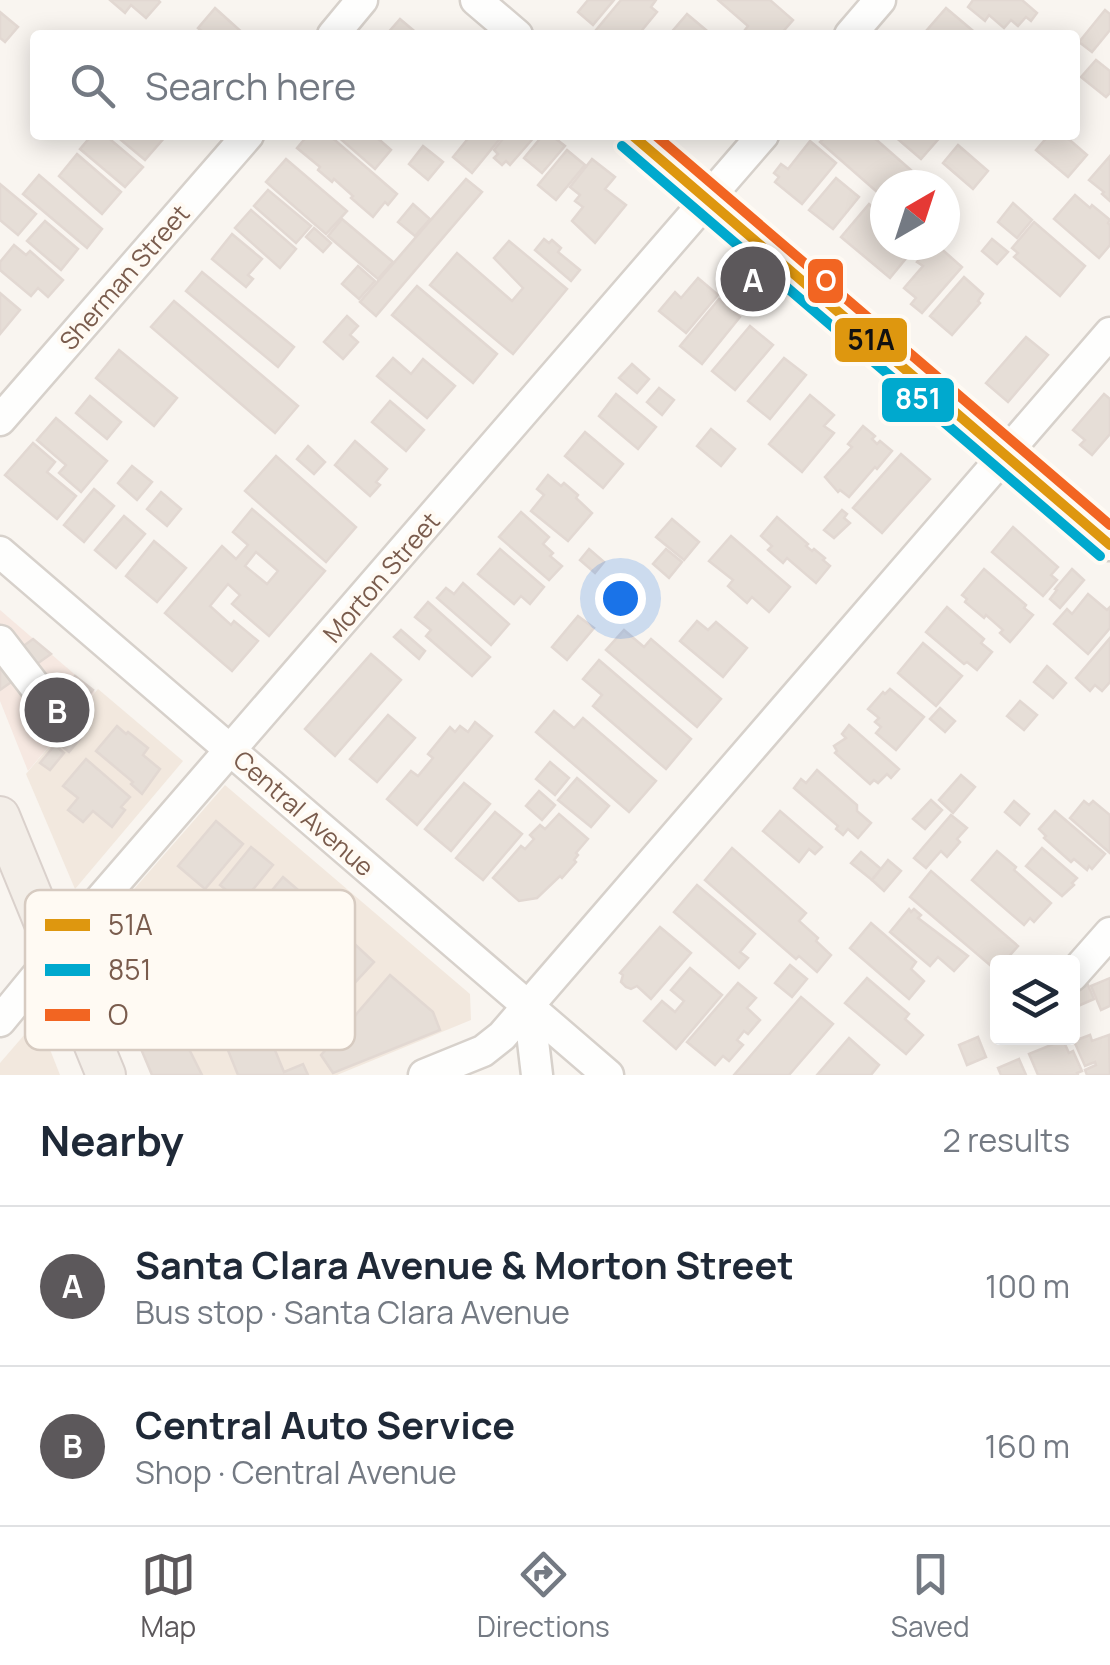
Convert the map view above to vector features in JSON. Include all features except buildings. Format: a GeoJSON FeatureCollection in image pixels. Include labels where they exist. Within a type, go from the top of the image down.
{"type":"FeatureCollection","features":[{"type":"Feature","properties":{"kind":"main road"},"geometry":{"type":"LineString","coordinates":[[0,816],[30,890]]}},
{"type":"Feature","properties":{"kind":"main road"},"geometry":{"type":"LineString","coordinates":[[96,1050],[106,1075]]}},
{"type":"Feature","properties":{"kind":"street"},"geometry":{"type":"LineString","coordinates":[[337,30],[362,0]]}},
{"type":"Feature","properties":{"kind":"street"},"geometry":{"type":"LineString","coordinates":[[476,0],[511,30]]}},
{"type":"Feature","properties":{"kind":"street"},"geometry":{"type":"LineString","coordinates":[[854,30],[880,0]]}},
{"type":"Feature","properties":{"kind":"street","name":"Sherman Street"},"geometry":{"type":"LineString","coordinates":[[0,420],[244,140]]}},
{"type":"Feature","properties":{"kind":"street"},"geometry":{"type":"LineString","coordinates":[[638,140],[1110,545]]}},
{"type":"Feature","properties":{"kind":"street","name":"Morton Street"},"geometry":{"type":"LineString","coordinates":[[111,890],[759,140]]}},
{"type":"Feature","properties":{"kind":"street"},"geometry":{"type":"LineString","coordinates":[[424,1075],[483,1051],[529,1007],[1110,333]]}},
{"type":"Feature","properties":{"kind":"street","name":"Central Avenue"},"geometry":{"type":"LineString","coordinates":[[0,552],[608,1075]]}},
{"type":"Feature","properties":{"kind":"street"},"geometry":{"type":"LineString","coordinates":[[0,642],[37,689]]}},
{"type":"Feature","properties":{"kind":"street"},"geometry":{"type":"LineString","coordinates":[[1080,967],[1110,934]]}},
{"type":"Feature","properties":{"kind":"street","name":"Morton Street"},"geometry":{"type":"LineString","coordinates":[[0,1021],[25,991]]}},
{"type":"Feature","properties":{"kind":"street"},"geometry":{"type":"LineString","coordinates":[[529,1007],[537,1075]]}},
{"type":"Feature","properties":{"kind":"shaded area"},"geometry":{"type":"Polygon","coordinates":[[[0,610],[95,692],[28,771],[0,701],[0,610]]]}},
{"type":"Feature","properties":{"kind":"shaded area"},"geometry":{"type":"Polygon","coordinates":[[[98,689],[183,761],[75,889],[26,774],[98,689]]]}},
{"type":"Feature","properties":{"kind":"shaded area"},"geometry":{"type":"Polygon","coordinates":[[[225,785],[348,890],[133,890],[225,785]]]}},
{"type":"Feature","properties":{"kind":"shaded area"},"geometry":{"type":"Polygon","coordinates":[[[355,896],[470,994],[471,1020],[337,1075],[201,1075],[189,1050],[355,1050],[355,896]]]}},
{"type":"Feature","properties":{"kind":"shaded area"},"geometry":{"type":"Polygon","coordinates":[[[25,1034],[25,1050],[50,1050],[60,1075],[0,1075],[0,1063],[25,1034]]]}},
{"type":"Feature","properties":{"kind":"transit line","name":"51A"},"geometry":{"type":"LineString","coordinates":[[638,140],[1110,545]]}},
{"type":"Feature","properties":{"kind":"transit line","name":"O"},"geometry":{"type":"LineString","coordinates":[[661,140],[1110,525]]}},
{"type":"Feature","properties":{"kind":"transit line","name":"851"},"geometry":{"type":"LineString","coordinates":[[622,146],[1100,556]]}},
{"type":"Feature","properties":{"kind":"place","name":"Santa Clara Avenue & Morton Street"},"geometry":{"type":"Point","coordinates":[753,279]}},
{"type":"Feature","properties":{"kind":"place","name":"Central Auto Service"},"geometry":{"type":"Point","coordinates":[57,710]}}]}
